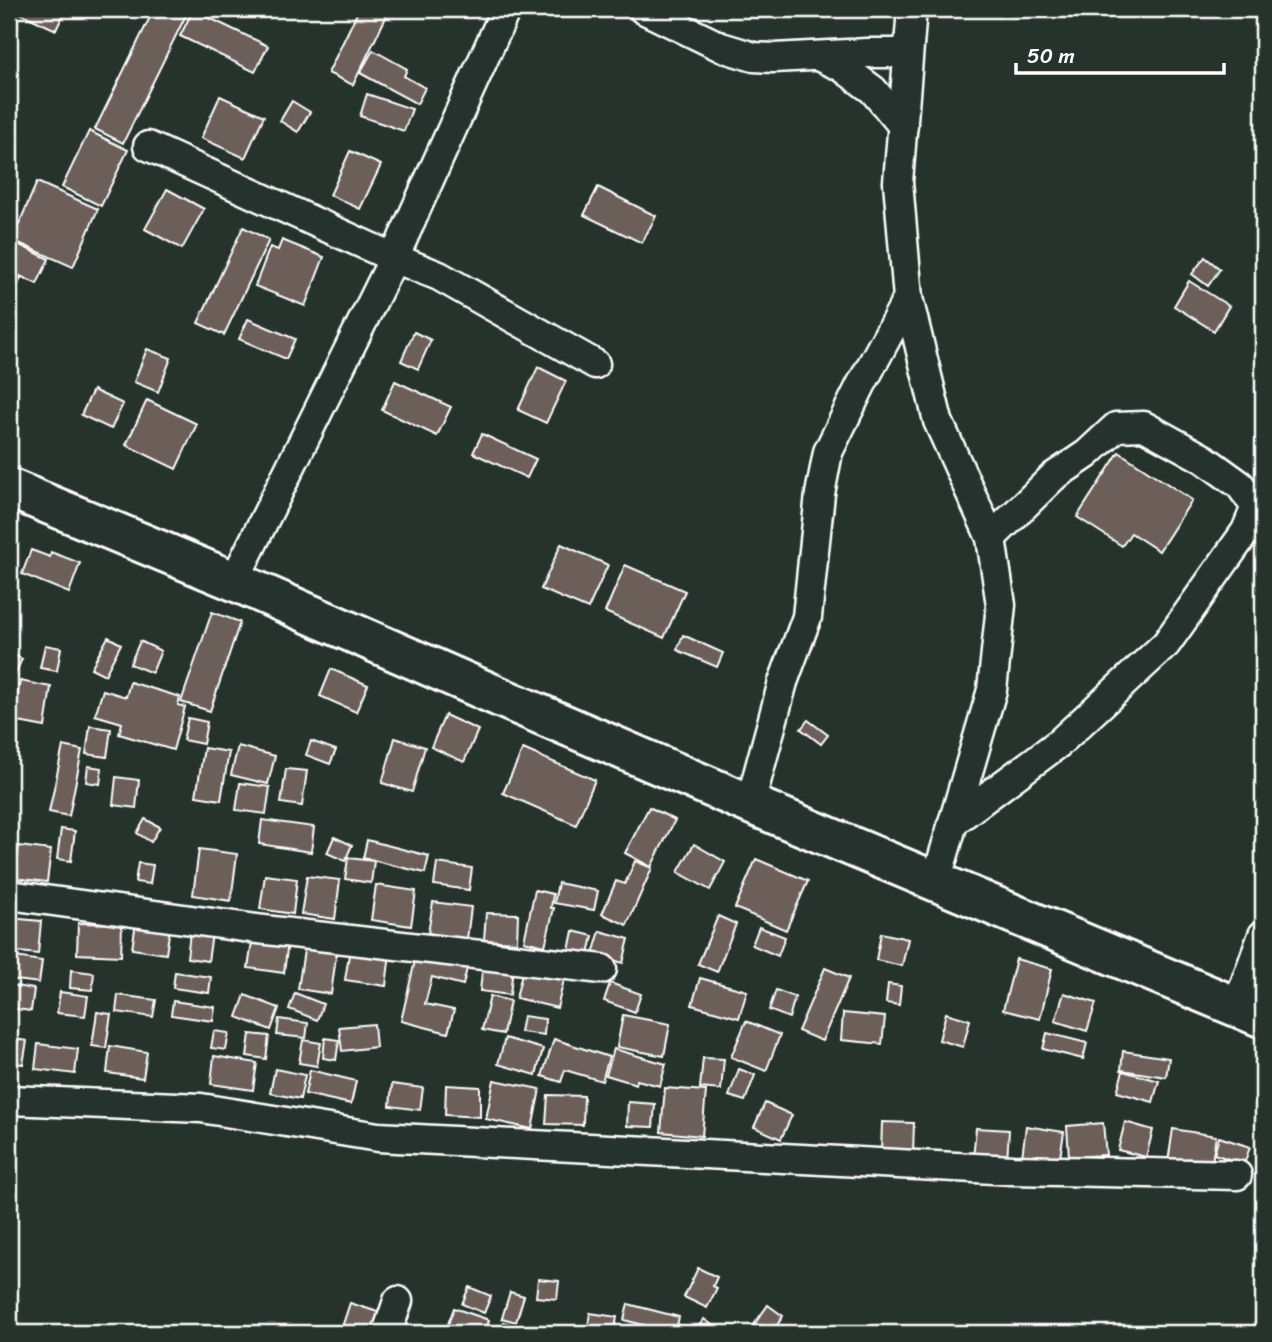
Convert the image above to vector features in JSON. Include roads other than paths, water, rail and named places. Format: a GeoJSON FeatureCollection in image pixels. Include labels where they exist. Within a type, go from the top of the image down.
{"type":"FeatureCollection","features":[{"type":"Feature","properties":{"kind":"street"},"geometry":{"type":"LineString","coordinates":[[234,581],[394,258],[506,9]]}},
{"type":"Feature","properties":{"kind":"street"},"geometry":{"type":"LineString","coordinates":[[643,9],[722,47],[754,57],[908,53]]}},
{"type":"Feature","properties":{"kind":"street"},"geometry":{"type":"LineString","coordinates":[[912,9],[898,182],[908,298],[938,421],[992,538],[1001,605],[992,691],[936,881]]}},
{"type":"Feature","properties":{"kind":"street"},"geometry":{"type":"LineString","coordinates":[[820,57],[842,67],[873,90],[903,127]]}},
{"type":"Feature","properties":{"kind":"street"},"geometry":{"type":"LineString","coordinates":[[148,146],[439,276],[595,364]]}},
{"type":"Feature","properties":{"kind":"street"},"geometry":{"type":"LineString","coordinates":[[750,804],[783,682],[807,617],[820,494],[828,452],[908,298]]}},
{"type":"Feature","properties":{"kind":"street"},"geometry":{"type":"LineString","coordinates":[[953,822],[1059,743],[1166,644],[1246,531],[1256,507],[1240,485],[1204,459],[1144,426],[1116,427],[1087,454],[1053,477],[992,538]]}},
{"type":"Feature","properties":{"kind":"street"},"geometry":{"type":"LineString","coordinates":[[9,488],[234,581],[750,804],[1250,1012],[1263,936]]}},
{"type":"Feature","properties":{"kind":"street"},"geometry":{"type":"LineString","coordinates":[[9,895],[257,929],[602,969]]}},
{"type":"Feature","properties":{"kind":"street"},"geometry":{"type":"LineString","coordinates":[[9,1100],[201,1108],[378,1138],[1013,1170],[1237,1175]]}},
{"type":"Feature","properties":{"kind":"street"},"geometry":{"type":"LineString","coordinates":[[387,1333],[398,1301]]}}]}
